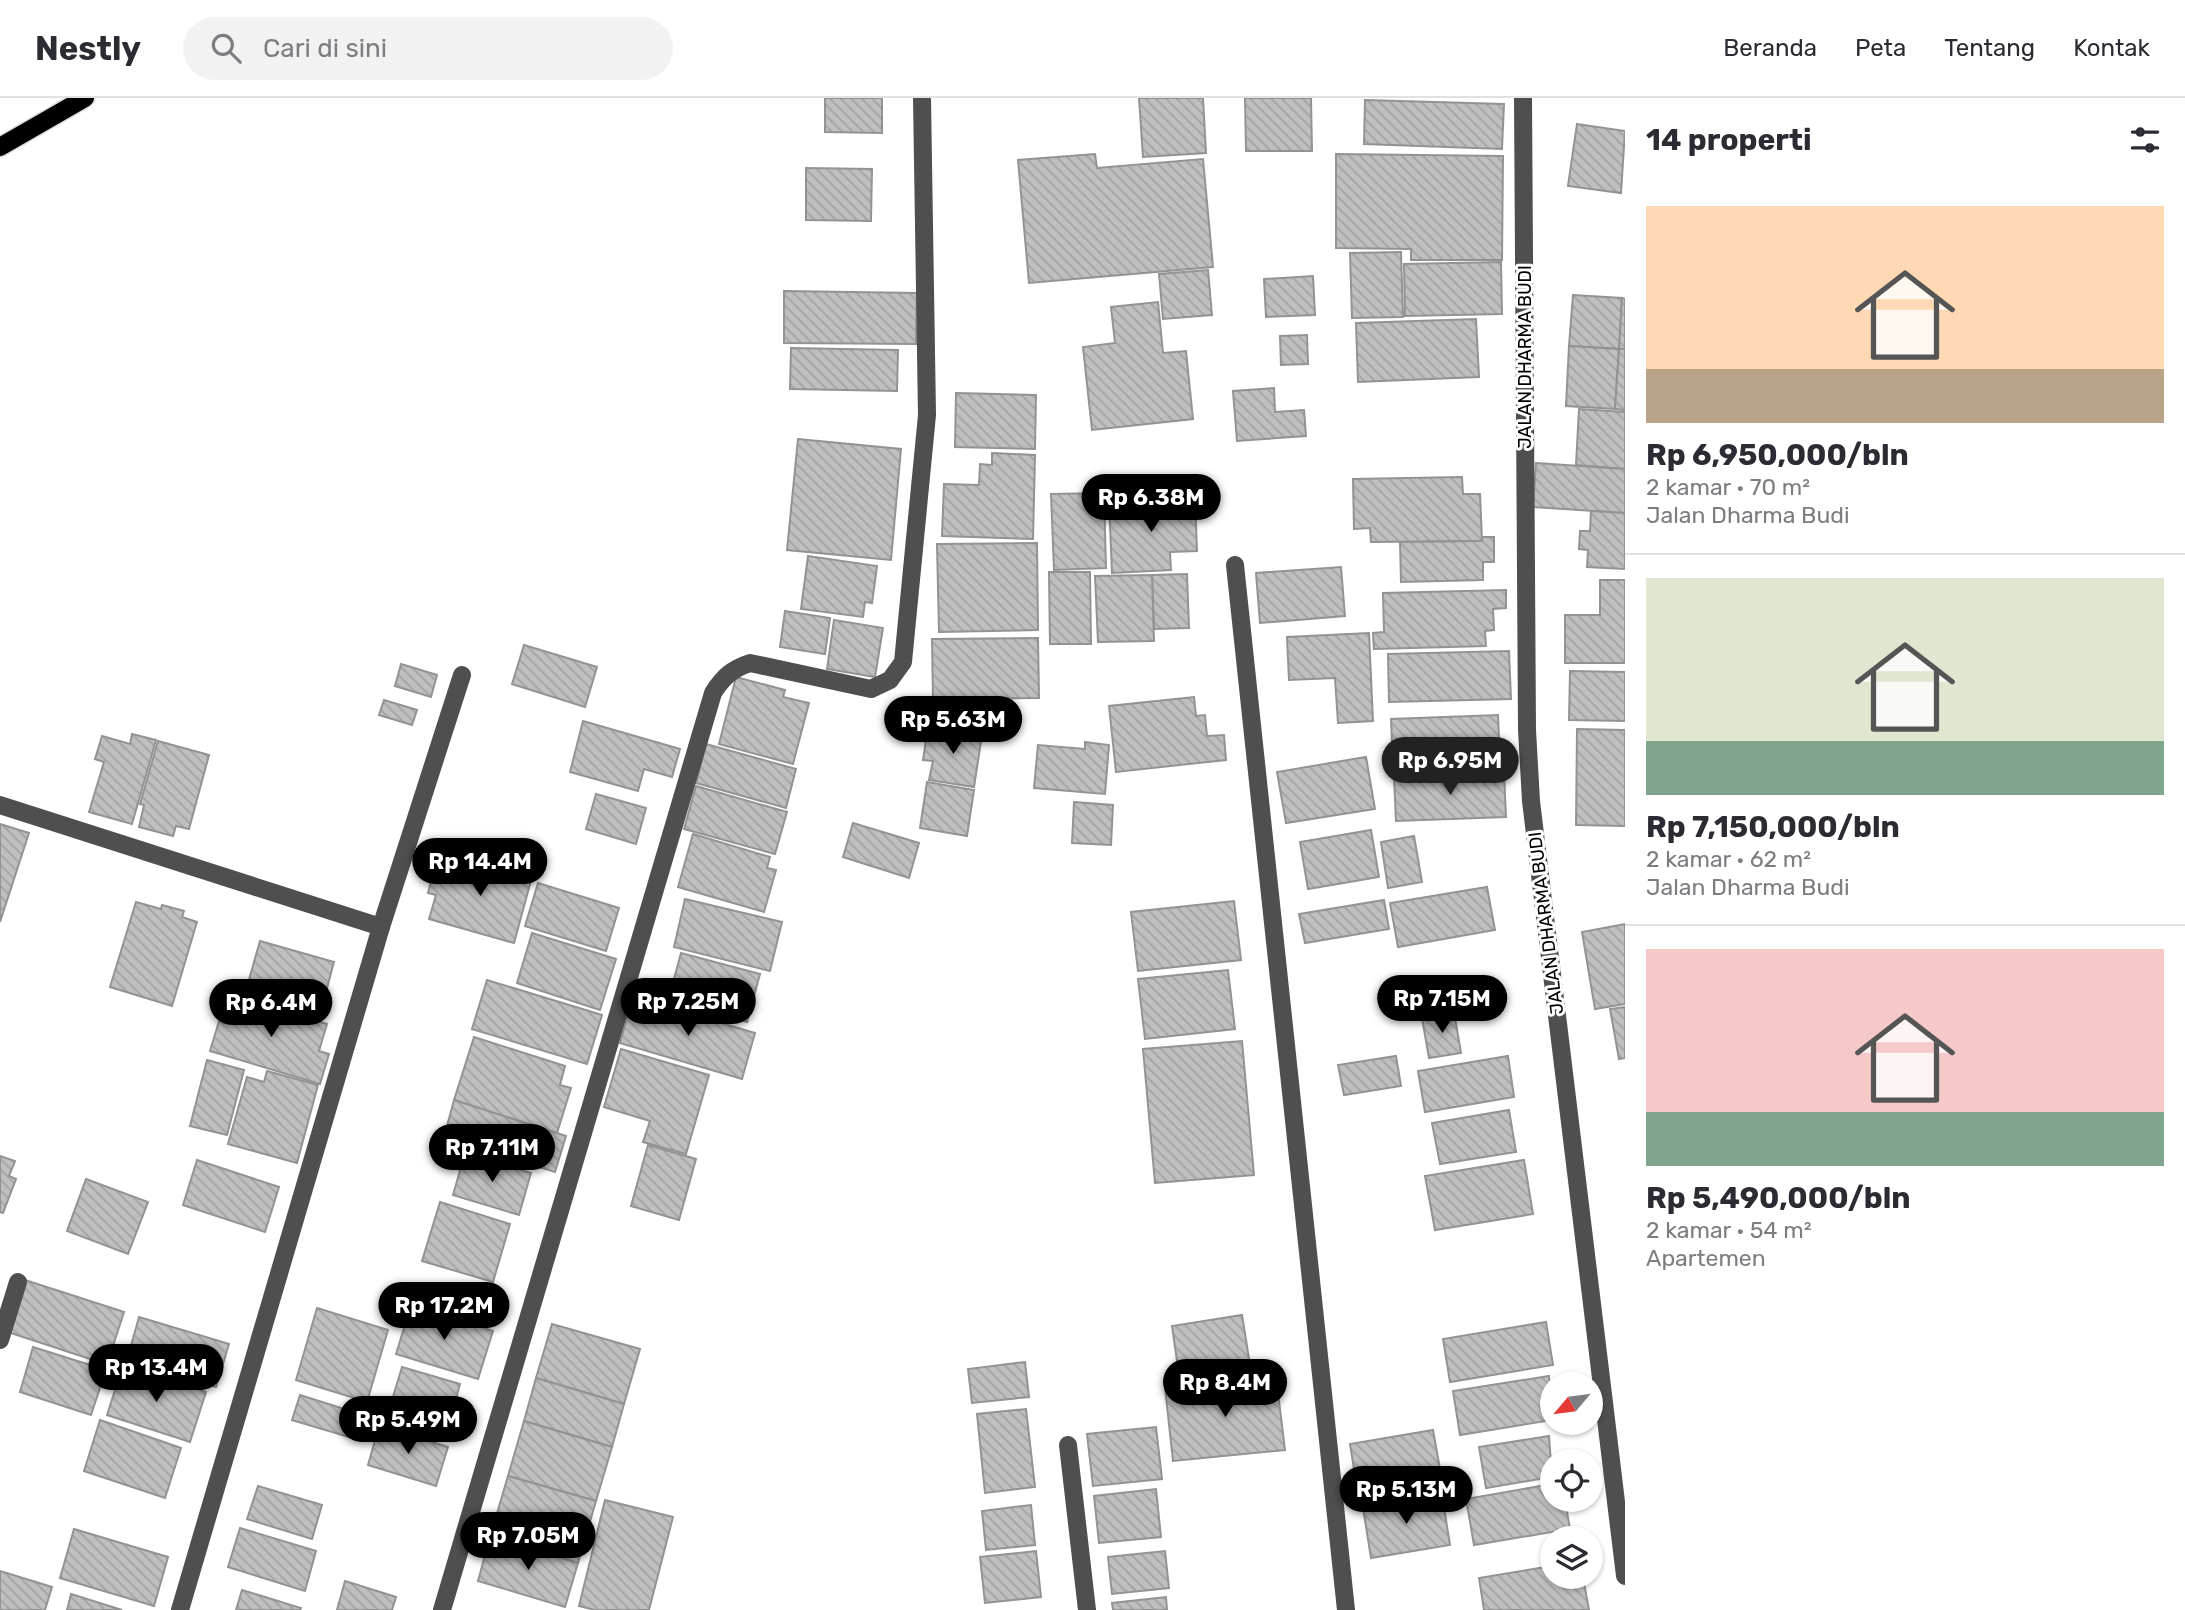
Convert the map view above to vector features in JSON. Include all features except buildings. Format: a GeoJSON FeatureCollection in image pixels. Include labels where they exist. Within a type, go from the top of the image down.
{"type":"FeatureCollection","features":[{"type":"Feature","properties":{"kind":"main road"},"geometry":{"type":"LineString","coordinates":[[0,147],[85,98]]}},
{"type":"Feature","properties":{"kind":"street"},"geometry":{"type":"LineString","coordinates":[[442,1610],[713,693],[723,677],[736,667],[750,663],[871,689],[890,680],[903,662],[927,415],[922,98]]}},
{"type":"Feature","properties":{"kind":"street","name":"JALAN DHARMA BUDI"},"geometry":{"type":"LineString","coordinates":[[1523,98],[1527,730],[1531,801],[1625,1576]]}},
{"type":"Feature","properties":{"kind":"street"},"geometry":{"type":"LineString","coordinates":[[1235,565],[1346,1610]]}},
{"type":"Feature","properties":{"kind":"street"},"geometry":{"type":"LineString","coordinates":[[180,1610],[381,927],[462,675]]}},
{"type":"Feature","properties":{"kind":"street"},"geometry":{"type":"LineString","coordinates":[[0,806],[381,927]]}},
{"type":"Feature","properties":{"kind":"street"},"geometry":{"type":"LineString","coordinates":[[0,1340],[18,1282]]}},
{"type":"Feature","properties":{"kind":"street"},"geometry":{"type":"LineString","coordinates":[[1068,1445],[1087,1610]]}}]}
